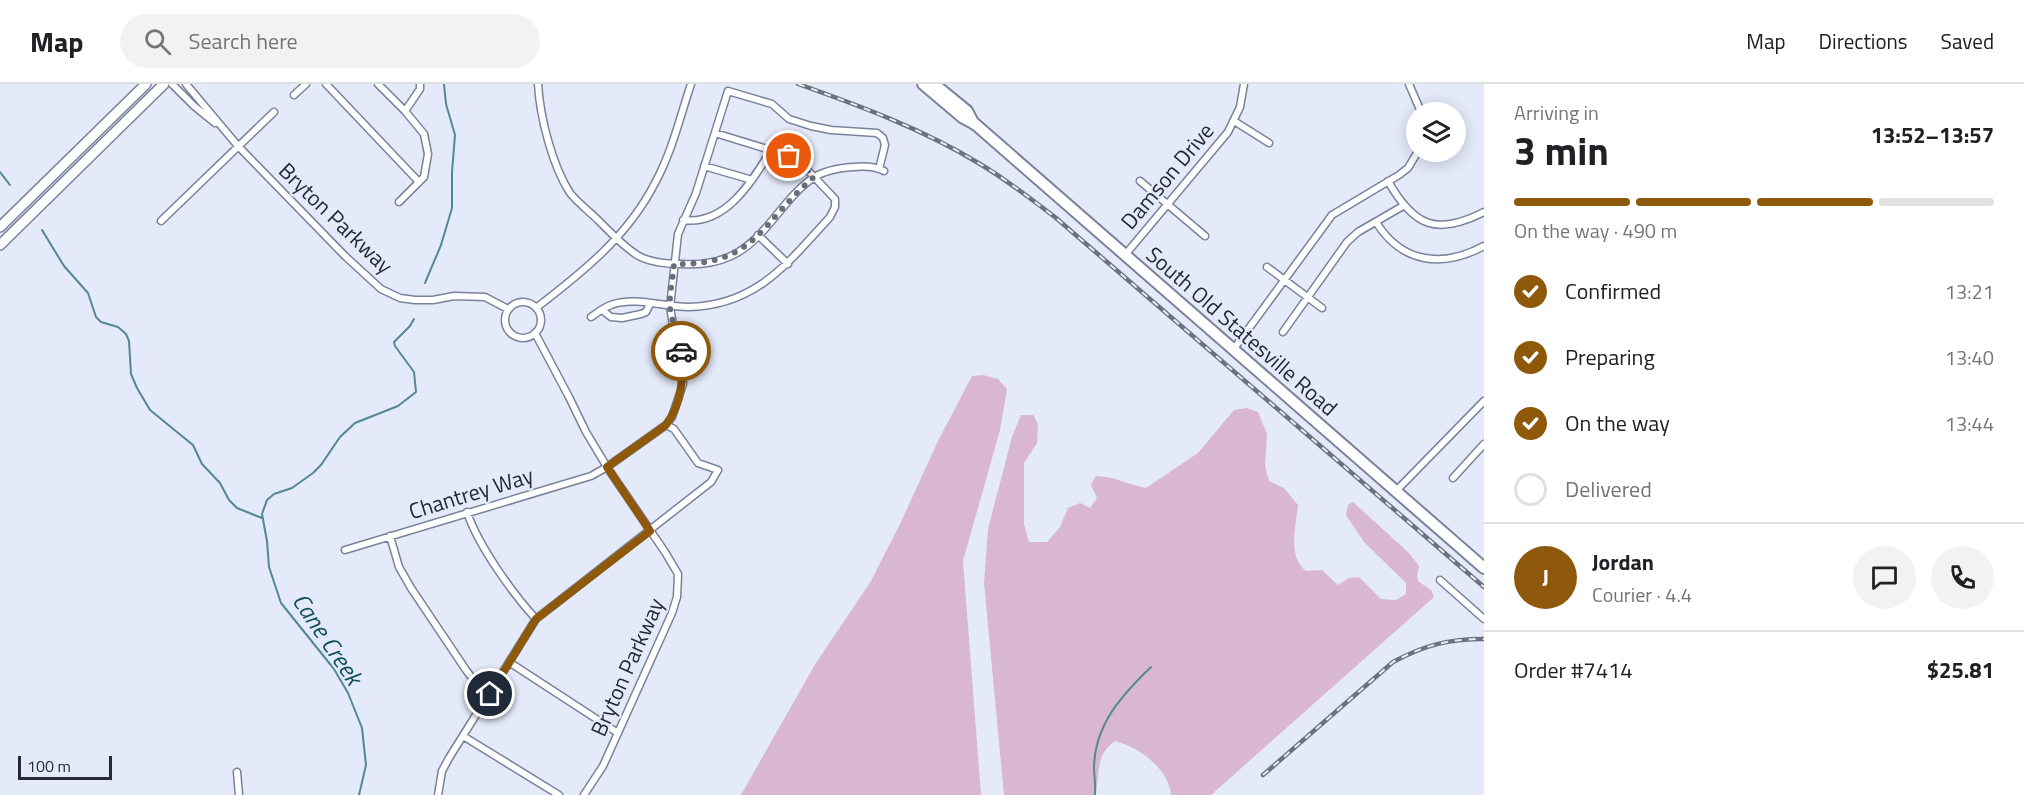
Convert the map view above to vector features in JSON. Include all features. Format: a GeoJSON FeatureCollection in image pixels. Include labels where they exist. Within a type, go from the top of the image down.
{"type":"FeatureCollection","features":[{"type":"Feature","properties":{"kind":"main road","name":"South Old Statesville Road"},"geometry":{"type":"LineString","coordinates":[[923,84],[962,117],[975,124],[1484,567]]}},
{"type":"Feature","properties":{"kind":"main road","name":"South Old Statesville Road"},"geometry":{"type":"LineString","coordinates":[[934,84],[967,111],[975,124]]}},
{"type":"Feature","properties":{"kind":"street"},"geometry":{"type":"LineString","coordinates":[[0,227],[146,84]]}},
{"type":"Feature","properties":{"kind":"street"},"geometry":{"type":"LineString","coordinates":[[0,245],[164,84]]}},
{"type":"Feature","properties":{"kind":"street","name":"Bryton Parkway"},"geometry":{"type":"LineString","coordinates":[[172,84],[222,129]]}},
{"type":"Feature","properties":{"kind":"street","name":"Bryton Parkway"},"geometry":{"type":"LineString","coordinates":[[186,84],[238,146],[353,264],[381,289],[400,298],[415,300],[433,300],[454,296],[485,297],[508,309],[518,302],[529,302],[536,308]]}},
{"type":"Feature","properties":{"kind":"street"},"geometry":{"type":"LineString","coordinates":[[294,94],[306,84]]}},
{"type":"Feature","properties":{"kind":"street"},"geometry":{"type":"LineString","coordinates":[[326,84],[419,182]]}},
{"type":"Feature","properties":{"kind":"street"},"geometry":{"type":"LineString","coordinates":[[378,84],[424,134],[428,154],[424,177],[399,202]]}},
{"type":"Feature","properties":{"kind":"street"},"geometry":{"type":"LineString","coordinates":[[405,111],[420,89],[420,84]]}},
{"type":"Feature","properties":{"kind":"street"},"geometry":{"type":"LineString","coordinates":[[438,795],[442,771],[536,619],[711,482],[718,470],[698,463],[674,429],[666,425],[676,408],[683,384],[680,342],[673,325],[670,306],[674,264],[678,234],[696,193],[728,91],[772,104],[789,119],[811,126],[831,130],[877,133],[885,145],[881,170],[860,166],[838,168],[814,177],[758,235],[732,255],[717,261],[693,264],[674,264],[660,263],[639,256],[571,194],[557,169],[539,103],[538,84]]}},
{"type":"Feature","properties":{"kind":"street"},"geometry":{"type":"LineString","coordinates":[[508,309],[506,326],[513,334],[524,338],[535,333],[541,319],[536,308],[573,280],[618,239],[656,182],[691,84]]}},
{"type":"Feature","properties":{"kind":"street","name":"Damson Drive"},"geometry":{"type":"LineString","coordinates":[[1125,255],[1220,144],[1240,107],[1244,84]]}},
{"type":"Feature","properties":{"kind":"street"},"geometry":{"type":"LineString","coordinates":[[1409,84],[1417,102]]}},
{"type":"Feature","properties":{"kind":"street"},"geometry":{"type":"LineString","coordinates":[[161,221],[274,112]]}},
{"type":"Feature","properties":{"kind":"street"},"geometry":{"type":"LineString","coordinates":[[1234,121],[1269,143]]}},
{"type":"Feature","properties":{"kind":"street"},"geometry":{"type":"LineString","coordinates":[[591,317],[610,305],[629,302],[691,307],[718,303],[746,294],[759,287],[788,264],[830,217],[836,199],[799,161],[772,149],[716,133]]}},
{"type":"Feature","properties":{"kind":"street"},"geometry":{"type":"LineString","coordinates":[[683,220],[694,222],[712,218],[728,206],[753,180],[772,149]]}},
{"type":"Feature","properties":{"kind":"street"},"geometry":{"type":"LineString","coordinates":[[1233,350],[1332,215],[1388,182],[1408,168],[1412,162]]}},
{"type":"Feature","properties":{"kind":"street"},"geometry":{"type":"LineString","coordinates":[[704,166],[753,180]]}},
{"type":"Feature","properties":{"kind":"street"},"geometry":{"type":"LineString","coordinates":[[1140,181],[1205,236]]}},
{"type":"Feature","properties":{"kind":"street"},"geometry":{"type":"LineString","coordinates":[[1388,182],[1403,206],[1417,218],[1439,225],[1463,222],[1484,213]]}},
{"type":"Feature","properties":{"kind":"street"},"geometry":{"type":"LineString","coordinates":[[1283,332],[1347,242],[1358,232],[1403,206]]}},
{"type":"Feature","properties":{"kind":"street"},"geometry":{"type":"LineString","coordinates":[[1376,222],[1384,234],[1400,248],[1426,259],[1454,259],[1484,246]]}},
{"type":"Feature","properties":{"kind":"street"},"geometry":{"type":"LineString","coordinates":[[758,235],[788,264]]}},
{"type":"Feature","properties":{"kind":"street"},"geometry":{"type":"LineString","coordinates":[[1267,267],[1322,308]]}},
{"type":"Feature","properties":{"kind":"street"},"geometry":{"type":"LineString","coordinates":[[602,310],[611,317],[622,318],[642,315],[650,304]]}},
{"type":"Feature","properties":{"kind":"street","name":"Bryton Parkway"},"geometry":{"type":"LineString","coordinates":[[535,333],[586,432],[678,574],[678,597],[672,613],[603,766],[584,795]]}},
{"type":"Feature","properties":{"kind":"street"},"geometry":{"type":"LineString","coordinates":[[1396,491],[1484,401]]}},
{"type":"Feature","properties":{"kind":"street","name":"Chantrey Way"},"geometry":{"type":"LineString","coordinates":[[345,550],[591,476],[666,425]]}},
{"type":"Feature","properties":{"kind":"street"},"geometry":{"type":"LineString","coordinates":[[1453,478],[1484,444]]}},
{"type":"Feature","properties":{"kind":"street"},"geometry":{"type":"LineString","coordinates":[[468,512],[472,528],[480,541],[524,606],[536,619]]}},
{"type":"Feature","properties":{"kind":"street"},"geometry":{"type":"LineString","coordinates":[[390,536],[399,567],[411,588],[466,670],[478,686],[490,694]]}},
{"type":"Feature","properties":{"kind":"street"},"geometry":{"type":"LineString","coordinates":[[1440,580],[1484,619]]}},
{"type":"Feature","properties":{"kind":"street"},"geometry":{"type":"LineString","coordinates":[[509,662],[618,733]]}},
{"type":"Feature","properties":{"kind":"street"},"geometry":{"type":"LineString","coordinates":[[463,736],[559,795]]}},
{"type":"Feature","properties":{"kind":"street"},"geometry":{"type":"LineString","coordinates":[[237,772],[239,795]]}},
{"type":"Feature","properties":{"kind":"shaded area"},"geometry":{"type":"Polygon","coordinates":[[[983,375],[998,379],[1007,389],[1000,430],[963,561],[981,795],[741,795],[814,666],[871,581],[972,376],[983,375]]]}},
{"type":"Feature","properties":{"kind":"shaded area"},"geometry":{"type":"Polygon","coordinates":[[[1247,408],[1258,412],[1267,434],[1265,466],[1269,481],[1284,488],[1298,505],[1294,541],[1296,557],[1300,565],[1306,571],[1322,570],[1338,585],[1349,578],[1359,577],[1381,599],[1396,600],[1406,594],[1406,583],[1364,542],[1346,515],[1348,505],[1353,502],[1409,553],[1419,566],[1418,581],[1431,590],[1434,597],[1211,795],[1171,795],[1165,776],[1151,760],[1134,748],[1115,741],[1108,747],[1101,759],[1095,795],[1004,795],[984,583],[988,529],[1012,437],[1021,415],[1033,415],[1038,424],[1037,443],[1024,463],[1024,524],[1029,542],[1047,542],[1060,527],[1068,508],[1080,503],[1090,508],[1097,498],[1091,485],[1096,476],[1109,477],[1146,488],[1198,453],[1234,410],[1247,408]]]}},
{"type":"Feature","properties":{"kind":"waterway"},"geometry":{"type":"LineString","coordinates":[[425,283],[441,245],[452,208],[455,135],[446,104],[444,84]]}},
{"type":"Feature","properties":{"kind":"waterway","name":"Cane Creek"},"geometry":{"type":"LineString","coordinates":[[0,172],[10,185]]}},
{"type":"Feature","properties":{"kind":"waterway","name":"Cane Creek"},"geometry":{"type":"LineString","coordinates":[[42,230],[64,266],[88,293],[96,317],[101,322],[118,327],[126,334],[129,341],[131,374],[150,410],[193,445],[202,464],[220,483],[229,500],[237,508],[262,518]]}},
{"type":"Feature","properties":{"kind":"waterway","name":"Cane Creek"},"geometry":{"type":"LineString","coordinates":[[359,795],[366,765],[362,728],[348,693],[334,669],[281,603],[269,567],[262,514],[267,500],[274,494],[292,488],[313,473],[340,437],[355,423],[398,406],[416,392],[414,372],[394,342],[414,319]]}},
{"type":"Feature","properties":{"kind":"waterway"},"geometry":{"type":"LineString","coordinates":[[1095,795],[1094,767],[1099,737],[1120,700],[1151,667]]}},
{"type":"Feature","properties":{"kind":"railway"},"geometry":{"type":"LineString","coordinates":[[798,84],[914,129],[958,151],[1019,190],[1056,218],[1484,587]]}},
{"type":"Feature","properties":{"kind":"railway"},"geometry":{"type":"LineString","coordinates":[[1263,775],[1393,662],[1437,644],[1484,639]]}},
{"type":"Feature","properties":{"kind":"way so far"},"geometry":{"type":"LineString","coordinates":[[681,351],[670,306],[674,264],[717,261],[732,255],[766,228],[802,187],[814,177],[799,161],[789,156]]}},
{"type":"Feature","properties":{"kind":"route"},"geometry":{"type":"LineString","coordinates":[[490,694],[536,619],[650,531],[607,467],[666,425],[672,417],[683,384],[681,351]]}}]}
